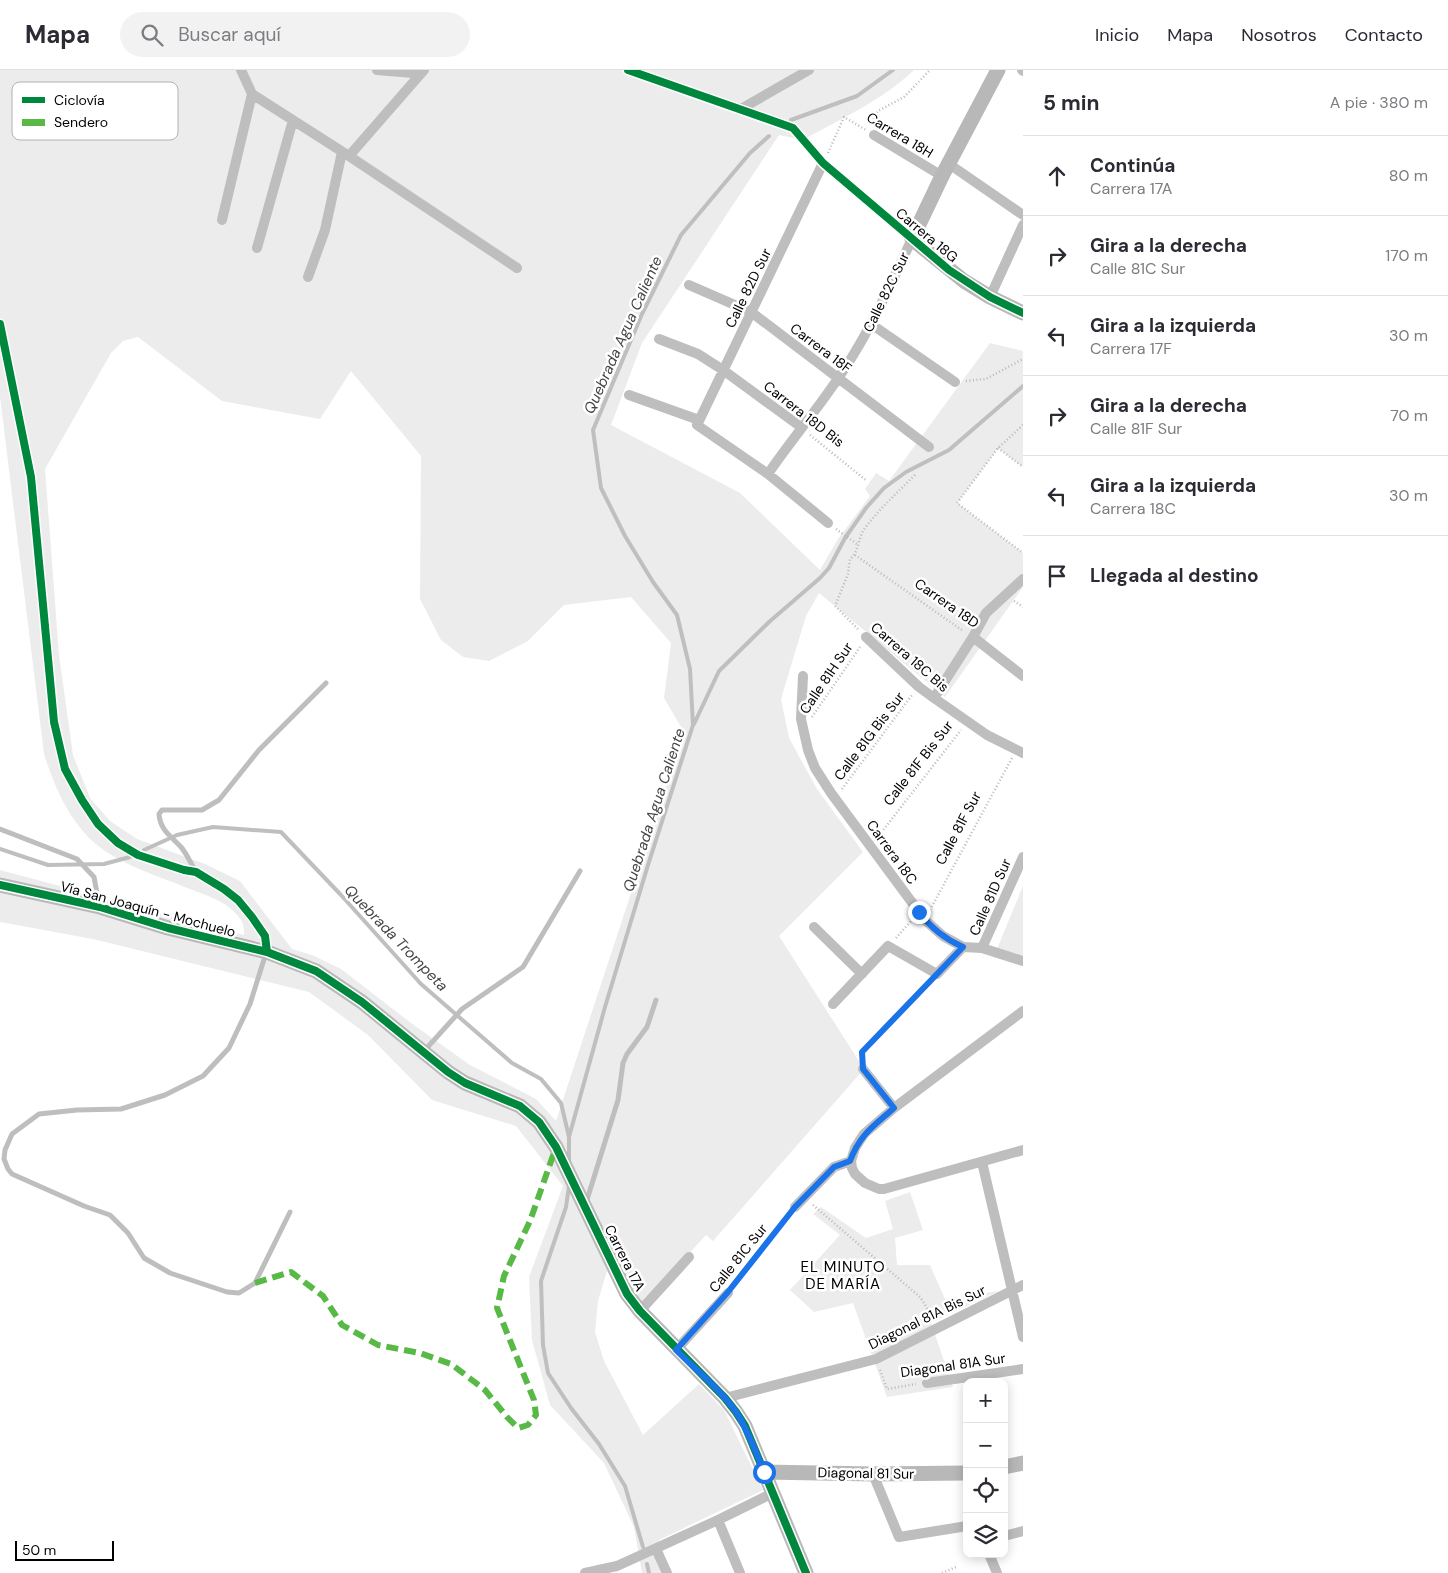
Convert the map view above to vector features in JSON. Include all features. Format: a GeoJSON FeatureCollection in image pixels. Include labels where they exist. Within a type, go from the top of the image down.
{"type":"FeatureCollection","features":[{"type":"Feature","properties":{"kind":"street"},"geometry":{"type":"LineString","coordinates":[[241,70],[252,94],[517,268]]}},
{"type":"Feature","properties":{"kind":"street"},"geometry":{"type":"LineString","coordinates":[[378,70],[413,73],[419,70]]}},
{"type":"Feature","properties":{"kind":"street"},"geometry":{"type":"LineString","coordinates":[[308,277],[325,230],[346,154],[424,70]]}},
{"type":"Feature","properties":{"kind":"street","name":"Carrera 18G"},"geometry":{"type":"LineString","coordinates":[[628,70],[793,128],[823,163],[964,281],[990,297],[1023,313]]}},
{"type":"Feature","properties":{"kind":"street"},"geometry":{"type":"LineString","coordinates":[[739,110],[808,70]]}},
{"type":"Feature","properties":{"kind":"street","name":"Calle 82C Sur"},"geometry":{"type":"LineString","coordinates":[[768,474],[838,378],[871,324],[945,170],[998,70]]}},
{"type":"Feature","properties":{"kind":"street"},"geometry":{"type":"LineString","coordinates":[[222,220],[252,94]]}},
{"type":"Feature","properties":{"kind":"street"},"geometry":{"type":"LineString","coordinates":[[257,248],[293,120]]}},
{"type":"Feature","properties":{"kind":"street","name":"Carrera 18H"},"geometry":{"type":"LineString","coordinates":[[870,133],[945,170],[1023,215]]}},
{"type":"Feature","properties":{"kind":"street","name":"Calle 82D Sur"},"geometry":{"type":"LineString","coordinates":[[698,422],[823,163]]}},
{"type":"Feature","properties":{"kind":"street"},"geometry":{"type":"LineString","coordinates":[[990,297],[1023,225]]}},
{"type":"Feature","properties":{"kind":"street","name":"Carrera 18F"},"geometry":{"type":"LineString","coordinates":[[689,285],[751,312],[929,447]]}},
{"type":"Feature","properties":{"kind":"street"},"geometry":{"type":"LineString","coordinates":[[0,324],[31,477],[54,722],[65,769],[98,824],[118,844],[138,855],[196,872],[224,889],[238,900],[265,936],[267,952]]}},
{"type":"Feature","properties":{"kind":"street"},"geometry":{"type":"LineString","coordinates":[[871,324],[955,382]]}},
{"type":"Feature","properties":{"kind":"street","name":"Carrera 18D Bis"},"geometry":{"type":"LineString","coordinates":[[659,339],[698,354],[801,427]]}},
{"type":"Feature","properties":{"kind":"street"},"geometry":{"type":"LineString","coordinates":[[629,395],[698,422],[768,474],[828,523]]}},
{"type":"Feature","properties":{"kind":"street"},"geometry":{"type":"LineString","coordinates":[[934,698],[986,613],[1023,579]]}},
{"type":"Feature","properties":{"kind":"street","name":"Carrera 18C Bis"},"geometry":{"type":"LineString","coordinates":[[866,637],[919,687],[987,735],[1020,752]]}},
{"type":"Feature","properties":{"kind":"street","name":"Carrera 18D"},"geometry":{"type":"LineString","coordinates":[[973,637],[1023,676]]}},
{"type":"Feature","properties":{"kind":"street","name":"Carrera 18C"},"geometry":{"type":"LineString","coordinates":[[803,676],[801,699],[803,730],[814,768],[922,916],[943,936],[963,947],[982,948],[1023,961]]}},
{"type":"Feature","properties":{"kind":"street","name":"Calle 81D Sur"},"geometry":{"type":"LineString","coordinates":[[982,948],[1023,857]]}},
{"type":"Feature","properties":{"kind":"street","name":"Vía San Joaquín - Mochuelo"},"geometry":{"type":"LineString","coordinates":[[0,885],[100,907],[168,928],[267,952],[316,971],[362,1002],[448,1072],[465,1083],[520,1106],[539,1122],[556,1147]]}},
{"type":"Feature","properties":{"kind":"street"},"geometry":{"type":"LineString","coordinates":[[814,927],[862,974]]}},
{"type":"Feature","properties":{"kind":"street"},"geometry":{"type":"LineString","coordinates":[[832,1004],[888,946],[937,974],[963,947]]}},
{"type":"Feature","properties":{"kind":"street"},"geometry":{"type":"LineString","coordinates":[[1023,1011],[894,1108],[864,1134],[855,1148],[850,1161],[855,1174],[865,1183],[879,1189],[889,1189],[1023,1150]]}},
{"type":"Feature","properties":{"kind":"street"},"geometry":{"type":"LineString","coordinates":[[863,1069],[894,1108]]}},
{"type":"Feature","properties":{"kind":"street","name":"Carrera 17A"},"geometry":{"type":"LineString","coordinates":[[556,1147],[627,1294],[676,1350],[725,1398],[745,1426],[806,1573]]}},
{"type":"Feature","properties":{"kind":"street"},"geometry":{"type":"LineString","coordinates":[[795,1207],[834,1167],[850,1161]]}},
{"type":"Feature","properties":{"kind":"street"},"geometry":{"type":"LineString","coordinates":[[982,1162],[1023,1337]]}},
{"type":"Feature","properties":{"kind":"street"},"geometry":{"type":"LineString","coordinates":[[640,1310],[689,1257]]}},
{"type":"Feature","properties":{"kind":"street","name":"Diagonal 81A Bis Sur"},"geometry":{"type":"LineString","coordinates":[[725,1398],[876,1359],[1023,1286]]}},
{"type":"Feature","properties":{"kind":"street","name":"Calle 81C Sur"},"geometry":{"type":"LineString","coordinates":[[676,1350],[728,1292]]}},
{"type":"Feature","properties":{"kind":"street","name":"Diagonal 81A Sur"},"geometry":{"type":"LineString","coordinates":[[927,1383],[1023,1369]]}},
{"type":"Feature","properties":{"kind":"street"},"geometry":{"type":"LineString","coordinates":[[1008,1466],[1023,1463]]}},
{"type":"Feature","properties":{"kind":"street","name":"Diagonal 81 Sur"},"geometry":{"type":"LineString","coordinates":[[764,1472],[963,1473]]}},
{"type":"Feature","properties":{"kind":"street"},"geometry":{"type":"LineString","coordinates":[[873,1474],[899,1537],[963,1527]]}},
{"type":"Feature","properties":{"kind":"street"},"geometry":{"type":"LineString","coordinates":[[585,1573],[617,1566],[773,1493]]}},
{"type":"Feature","properties":{"kind":"street"},"geometry":{"type":"LineString","coordinates":[[718,1520],[740,1573]]}},
{"type":"Feature","properties":{"kind":"street"},"geometry":{"type":"LineString","coordinates":[[1008,1535],[1023,1531]]}},
{"type":"Feature","properties":{"kind":"street"},"geometry":{"type":"LineString","coordinates":[[656,1549],[667,1573]]}},
{"type":"Feature","properties":{"kind":"street"},"geometry":{"type":"LineString","coordinates":[[991,1558],[997,1573]]}},
{"type":"Feature","properties":{"kind":"lane"},"geometry":{"type":"LineString","coordinates":[[196,872],[181,848],[167,835],[160,822],[159,814],[162,810],[202,810],[219,800],[260,750],[326,683]]}},
{"type":"Feature","properties":{"kind":"lane"},"geometry":{"type":"LineString","coordinates":[[0,829],[77,859],[94,877],[100,907]]}},
{"type":"Feature","properties":{"kind":"lane"},"geometry":{"type":"LineString","coordinates":[[423,1052],[462,1009],[523,967],[580,871]]}},
{"type":"Feature","properties":{"kind":"lane"},"geometry":{"type":"LineString","coordinates":[[267,952],[250,1004],[229,1048],[202,1076],[164,1095],[121,1109],[77,1110],[39,1114],[12,1134],[5,1150],[4,1159],[12,1174],[84,1206],[110,1215],[128,1233],[144,1258],[170,1273],[227,1292],[239,1293],[255,1283],[290,1212]]}},
{"type":"Feature","properties":{"kind":"lane"},"geometry":{"type":"LineString","coordinates":[[585,1207],[618,1100],[623,1063],[627,1054],[647,1027],[656,1000]]}},
{"type":"Feature","properties":{"kind":"path"},"geometry":{"type":"LineString","coordinates":[[870,133],[878,111],[904,97],[930,70]]}},
{"type":"Feature","properties":{"kind":"path"},"geometry":{"type":"LineString","coordinates":[[955,382],[986,379],[1023,359]]}},
{"type":"Feature","properties":{"kind":"path"},"geometry":{"type":"LineString","coordinates":[[1023,425],[998,448],[957,503],[1023,553]]}},
{"type":"Feature","properties":{"kind":"path"},"geometry":{"type":"LineString","coordinates":[[998,448],[1023,467]]}},
{"type":"Feature","properties":{"kind":"path"},"geometry":{"type":"LineString","coordinates":[[854,555],[863,530],[916,474]]}},
{"type":"Feature","properties":{"kind":"path"},"geometry":{"type":"LineString","coordinates":[[839,531],[857,544]]}},
{"type":"Feature","properties":{"kind":"path"},"geometry":{"type":"LineString","coordinates":[[888,946],[922,916]]}},
{"type":"Feature","properties":{"kind":"path"},"geometry":{"type":"LineString","coordinates":[[863,1069],[862,1052],[937,974]]}},
{"type":"Feature","properties":{"kind":"path"},"geometry":{"type":"LineString","coordinates":[[804,1198],[920,1297],[939,1327]]}},
{"type":"Feature","properties":{"kind":"path"},"geometry":{"type":"LineString","coordinates":[[942,1573],[956,1567]]}},
{"type":"Feature","properties":{"kind":"shaded area"},"geometry":{"type":"Polygon","coordinates":[[[0,70],[914,70],[875,100],[803,140],[779,135],[642,343],[611,425],[740,493],[820,570],[838,539],[870,496],[865,489],[876,473],[889,481],[990,343],[1023,351],[1023,467],[998,448],[957,503],[1023,553],[1023,587],[945,697],[819,593],[806,616],[781,699],[789,738],[817,789],[863,852],[779,936],[864,1069],[713,1241],[706,1235],[634,1314],[618,1292],[607,1271],[598,1301],[595,1332],[604,1361],[643,1435],[699,1384],[724,1410],[763,1490],[659,1540],[671,1573],[642,1573],[634,1527],[604,1463],[550,1405],[532,1340],[529,1277],[563,1186],[516,1126],[432,1100],[368,1035],[309,992],[93,939],[0,922],[0,870],[244,935],[242,922],[225,905],[204,894],[124,862],[111,855],[89,838],[67,809],[44,754],[0,397],[0,70]],[[138,337],[123,341],[111,353],[45,469],[59,655],[73,755],[90,798],[110,821],[137,839],[205,864],[240,881],[292,949],[312,955],[341,969],[415,1026],[470,1065],[536,1099],[556,1121],[684,732],[664,698],[671,643],[631,597],[564,605],[528,641],[489,661],[463,657],[441,640],[420,599],[421,456],[351,371],[320,419],[222,401],[138,337]]]}},
{"type":"Feature","properties":{"kind":"shaded area"},"geometry":{"type":"Polygon","coordinates":[[[1023,886],[1023,955],[997,949],[1023,886]]]}},
{"type":"Feature","properties":{"kind":"shaded area"},"geometry":{"type":"Polygon","coordinates":[[[910,1192],[923,1230],[895,1238],[897,1265],[930,1265],[945,1299],[999,1291],[931,1323],[953,1387],[887,1397],[853,1303],[814,1312],[790,1290],[840,1235],[813,1214],[821,1207],[866,1238],[893,1229],[885,1201],[910,1192]]]}},
{"type":"Feature","properties":{"kind":"waterway","name":"Quebrada Agua Caliente"},"geometry":{"type":"LineString","coordinates":[[791,120],[857,96],[893,70]]}},
{"type":"Feature","properties":{"kind":"waterway","name":"Quebrada Agua Caliente"},"geometry":{"type":"LineString","coordinates":[[569,1137],[605,1007],[693,725],[690,669],[677,615],[653,582],[625,536],[601,488],[593,430],[642,314],[681,235],[750,153],[769,136]]}},
{"type":"Feature","properties":{"kind":"waterway"},"geometry":{"type":"LineString","coordinates":[[694,724],[719,671],[769,622],[820,578],[829,568],[845,538],[866,508],[884,488],[906,472],[949,450],[1023,386]]}},
{"type":"Feature","properties":{"kind":"waterway","name":"Quebrada Trompeta"},"geometry":{"type":"LineString","coordinates":[[144,850],[177,835],[213,827],[281,832],[421,984],[512,1063],[541,1079],[561,1103],[569,1137],[569,1160]]}},
{"type":"Feature","properties":{"kind":"waterway","name":"Quebrada Trompeta"},"geometry":{"type":"LineString","coordinates":[[0,849],[48,865],[104,864],[130,857]]}},
{"type":"Feature","properties":{"kind":"waterway","name":"Quebrada Trompeta"},"geometry":{"type":"LineString","coordinates":[[569,1186],[566,1207],[541,1281],[543,1345],[548,1373],[571,1408],[599,1444],[625,1486],[643,1547]]}},
{"type":"Feature","properties":{"kind":"waterway","name":"Quebrada Trompeta"},"geometry":{"type":"LineString","coordinates":[[647,1564],[649,1573]]}},
{"type":"Feature","properties":{"kind":"marked path"},"geometry":{"type":"LineString","coordinates":[[255,1283],[291,1272],[323,1296],[342,1325],[378,1345],[420,1353],[451,1364],[485,1390],[518,1428],[528,1425],[536,1415],[534,1400],[497,1308],[504,1276],[530,1221],[556,1147]]}},
{"type":"Feature","properties":{"kind":"cycle path"},"geometry":{"type":"LineString","coordinates":[[628,70],[793,128],[823,163],[949,270],[990,297],[1023,313]]}},
{"type":"Feature","properties":{"kind":"cycle path"},"geometry":{"type":"LineString","coordinates":[[0,324],[31,477],[54,722],[65,769],[98,824],[118,843],[138,855],[196,872],[224,889],[238,900],[265,936],[267,952]]}},
{"type":"Feature","properties":{"kind":"cycle path"},"geometry":{"type":"LineString","coordinates":[[0,885],[100,907],[168,928],[267,952],[316,971],[362,1002],[448,1072],[465,1083],[520,1106],[539,1122],[556,1147],[627,1294],[640,1311],[725,1398],[745,1426],[806,1573]]}},
{"type":"Feature","properties":{"kind":"district","name":"EL MINUTO DE MARÍA"},"geometry":{"type":"Point","coordinates":[843,1276]}},
{"type":"Feature","properties":{"kind":"route"},"geometry":{"type":"LineString","coordinates":[[764,1472],[745,1426],[736,1412],[725,1398],[676,1350],[728,1292],[795,1207],[834,1167],[850,1161],[855,1148],[864,1134],[894,1108],[863,1069],[862,1052],[963,947],[943,936],[919,912]]}}]}
